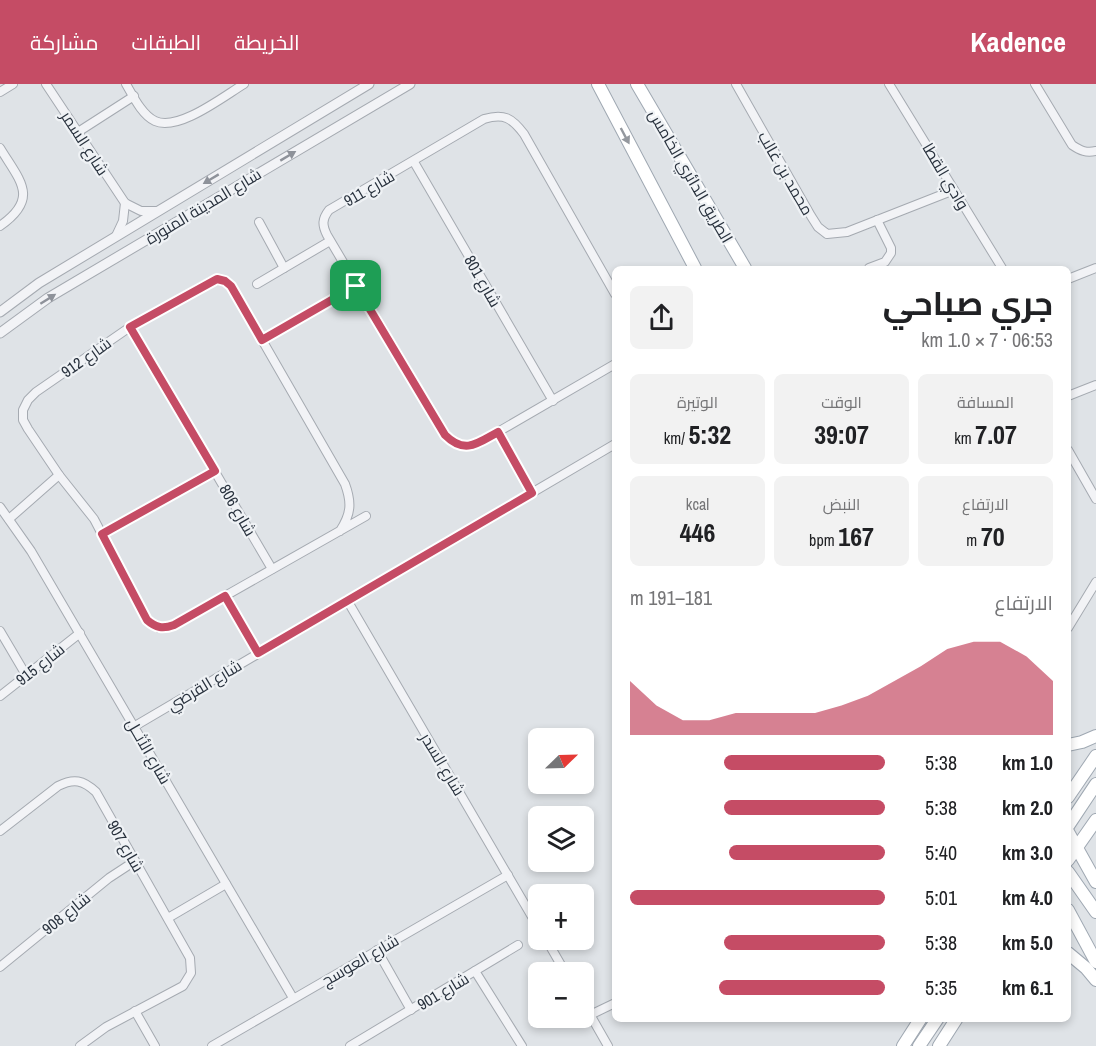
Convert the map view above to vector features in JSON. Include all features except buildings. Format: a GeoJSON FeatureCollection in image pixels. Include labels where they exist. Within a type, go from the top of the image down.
{"type":"FeatureCollection","features":[{"type":"Feature","properties":{"kind":"main road"},"geometry":{"type":"LineString","coordinates":[[598,84],[694,266]]}},
{"type":"Feature","properties":{"kind":"main road","name":"الطريق الدائري الخامس"},"geometry":{"type":"LineString","coordinates":[[637,84],[744,266]]}},
{"type":"Feature","properties":{"kind":"main road"},"geometry":{"type":"LineString","coordinates":[[1071,744],[1096,736]]}},
{"type":"Feature","properties":{"kind":"main road"},"geometry":{"type":"LineString","coordinates":[[1071,793],[1096,756]]}},
{"type":"Feature","properties":{"kind":"main road"},"geometry":{"type":"LineString","coordinates":[[1071,822],[1096,784]]}},
{"type":"Feature","properties":{"kind":"main road"},"geometry":{"type":"LineString","coordinates":[[1096,820],[1072,847],[1096,882]]}},
{"type":"Feature","properties":{"kind":"main road"},"geometry":{"type":"LineString","coordinates":[[1071,876],[1096,912]]}},
{"type":"Feature","properties":{"kind":"main road"},"geometry":{"type":"LineString","coordinates":[[1071,916],[1096,962]]}},
{"type":"Feature","properties":{"kind":"main road"},"geometry":{"type":"LineString","coordinates":[[1071,956],[1096,980]]}},
{"type":"Feature","properties":{"kind":"main road"},"geometry":{"type":"LineString","coordinates":[[903,1046],[918,1022]]}},
{"type":"Feature","properties":{"kind":"main road"},"geometry":{"type":"LineString","coordinates":[[920,1046],[935,1022]]}},
{"type":"Feature","properties":{"kind":"main road"},"geometry":{"type":"LineString","coordinates":[[939,1046],[954,1022]]}},
{"type":"Feature","properties":{"kind":"street"},"geometry":{"type":"LineString","coordinates":[[0,92],[13,84]]}},
{"type":"Feature","properties":{"kind":"street","name":"شارع السمر"},"geometry":{"type":"LineString","coordinates":[[46,84],[125,203]]}},
{"type":"Feature","properties":{"kind":"street"},"geometry":{"type":"LineString","coordinates":[[126,84],[147,116],[164,124],[184,120],[244,84]]}},
{"type":"Feature","properties":{"kind":"street","name":"شارع المدينة المنورة"},"geometry":{"type":"LineString","coordinates":[[0,312],[39,283],[369,84]]}},
{"type":"Feature","properties":{"kind":"street","name":"شارع المدينة المنورة"},"geometry":{"type":"LineString","coordinates":[[0,333],[57,293],[410,84]]}},
{"type":"Feature","properties":{"kind":"street","name":"محمد بن غالب"},"geometry":{"type":"LineString","coordinates":[[736,84],[818,227],[827,234],[837,234],[954,190]]}},
{"type":"Feature","properties":{"kind":"street","name":"وادي القطا"},"geometry":{"type":"LineString","coordinates":[[889,84],[1001,266]]}},
{"type":"Feature","properties":{"kind":"street"},"geometry":{"type":"LineString","coordinates":[[1035,84],[1072,145],[1080,150],[1096,151]]}},
{"type":"Feature","properties":{"kind":"street"},"geometry":{"type":"LineString","coordinates":[[78,132],[134,96]]}},
{"type":"Feature","properties":{"kind":"street","name":"شارع 911"},"geometry":{"type":"LineString","coordinates":[[612,289],[516,123],[506,117],[495,116],[484,120],[329,210],[323,220],[323,228],[356,286],[445,435],[452,442],[464,446],[479,443],[612,366]]}},
{"type":"Feature","properties":{"kind":"street"},"geometry":{"type":"LineString","coordinates":[[0,148],[19,180],[24,200],[19,210],[0,226]]}},
{"type":"Feature","properties":{"kind":"street","name":"شارع 801"},"geometry":{"type":"LineString","coordinates":[[414,162],[553,401]]}},
{"type":"Feature","properties":{"kind":"street"},"geometry":{"type":"LineString","coordinates":[[116,237],[123,221],[125,203],[141,211],[158,211]]}},
{"type":"Feature","properties":{"kind":"street"},"geometry":{"type":"LineString","coordinates":[[874,266],[885,262],[891,253],[877,220]]}},
{"type":"Feature","properties":{"kind":"street"},"geometry":{"type":"LineString","coordinates":[[259,222],[284,268]]}},
{"type":"Feature","properties":{"kind":"street"},"geometry":{"type":"LineString","coordinates":[[257,284],[330,241]]}},
{"type":"Feature","properties":{"kind":"street"},"geometry":{"type":"LineString","coordinates":[[1071,278],[1096,268]]}},
{"type":"Feature","properties":{"kind":"street","name":"شارع 912"},"geometry":{"type":"LineString","coordinates":[[340,531],[350,514],[351,504],[345,484],[231,286],[225,281],[217,279],[130,327],[36,392],[28,400],[23,410],[23,420],[28,429],[59,475],[81,501],[102,534],[147,620],[152,625],[166,628],[174,625],[272,569],[340,531],[366,516]]}},
{"type":"Feature","properties":{"kind":"street"},"geometry":{"type":"LineString","coordinates":[[262,340],[356,286]]}},
{"type":"Feature","properties":{"kind":"street","name":"شارع 806"},"geometry":{"type":"LineString","coordinates":[[130,327],[272,569]]}},
{"type":"Feature","properties":{"kind":"street"},"geometry":{"type":"LineString","coordinates":[[1071,395],[1096,384]]}},
{"type":"Feature","properties":{"kind":"street"},"geometry":{"type":"LineString","coordinates":[[498,432],[532,493]]}},
{"type":"Feature","properties":{"kind":"street","name":"شارع القرضي"},"geometry":{"type":"LineString","coordinates":[[135,726],[612,446]]}},
{"type":"Feature","properties":{"kind":"street"},"geometry":{"type":"LineString","coordinates":[[1071,455],[1096,499]]}},
{"type":"Feature","properties":{"kind":"street"},"geometry":{"type":"LineString","coordinates":[[102,534],[215,471]]}},
{"type":"Feature","properties":{"kind":"street"},"geometry":{"type":"LineString","coordinates":[[9,519],[59,475]]}},
{"type":"Feature","properties":{"kind":"street","name":"شارع الأثــل"},"geometry":{"type":"LineString","coordinates":[[0,507],[31,551],[80,633],[293,998]]}},
{"type":"Feature","properties":{"kind":"street"},"geometry":{"type":"LineString","coordinates":[[1071,623],[1096,582]]}},
{"type":"Feature","properties":{"kind":"street"},"geometry":{"type":"LineString","coordinates":[[225,596],[258,653]]}},
{"type":"Feature","properties":{"kind":"street","name":"شارع السدر"},"geometry":{"type":"LineString","coordinates":[[347,600],[528,910]]}},
{"type":"Feature","properties":{"kind":"street"},"geometry":{"type":"LineString","coordinates":[[0,631],[26,675]]}},
{"type":"Feature","properties":{"kind":"street","name":"شارع 915"},"geometry":{"type":"LineString","coordinates":[[0,696],[80,633]]}},
{"type":"Feature","properties":{"kind":"street","name":"شارع 907"},"geometry":{"type":"LineString","coordinates":[[0,831],[58,786],[68,781],[87,784],[96,792],[190,958],[191,973],[183,986],[106,1027],[80,1046]]}},
{"type":"Feature","properties":{"kind":"street","name":"شارع 908"},"geometry":{"type":"LineString","coordinates":[[0,967],[109,878],[135,861]]}},
{"type":"Feature","properties":{"kind":"street","name":"شارع العوسج"},"geometry":{"type":"LineString","coordinates":[[212,1046],[508,875]]}},
{"type":"Feature","properties":{"kind":"street"},"geometry":{"type":"LineString","coordinates":[[168,918],[226,884]]}},
{"type":"Feature","properties":{"kind":"street","name":"شارع 901"},"geometry":{"type":"LineString","coordinates":[[350,1046],[518,945]]}},
{"type":"Feature","properties":{"kind":"street","name":"شارع 901"},"geometry":{"type":"LineString","coordinates":[[377,950],[411,1010]]}},
{"type":"Feature","properties":{"kind":"street"},"geometry":{"type":"LineString","coordinates":[[475,971],[522,1046]]}},
{"type":"Feature","properties":{"kind":"street"},"geometry":{"type":"LineString","coordinates":[[594,1013],[612,1004]]}},
{"type":"Feature","properties":{"kind":"street"},"geometry":{"type":"LineString","coordinates":[[135,1011],[155,1046]]}},
{"type":"Feature","properties":{"kind":"street"},"geometry":{"type":"LineString","coordinates":[[594,1022],[608,1046]]}},
{"type":"Feature","properties":{"kind":"route"},"geometry":{"type":"LineString","coordinates":[[217,279],[231,286],[262,340],[356,286],[445,435],[458,445],[472,446],[498,432],[532,493],[258,653],[225,596],[174,625],[159,628],[152,625],[147,620],[102,534],[215,471],[130,327],[217,279]]}}]}
